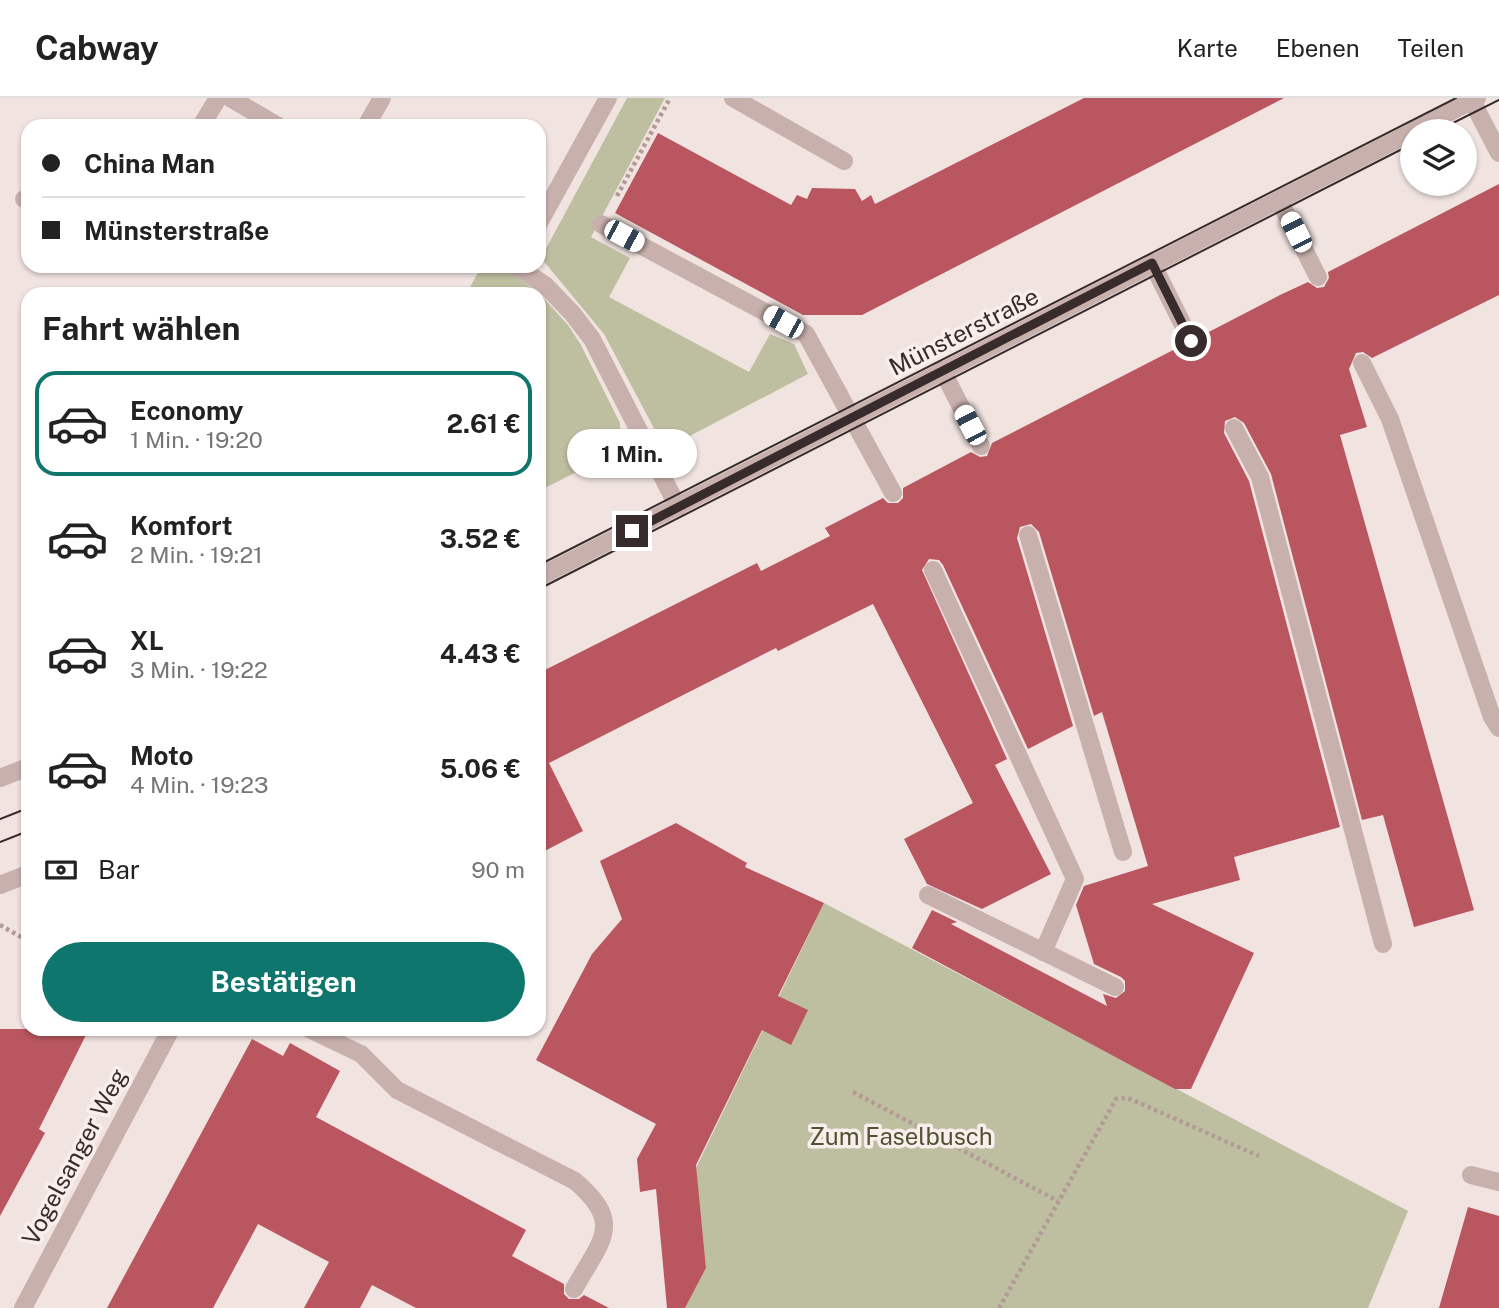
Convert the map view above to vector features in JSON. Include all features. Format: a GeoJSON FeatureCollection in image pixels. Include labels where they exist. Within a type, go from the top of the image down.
{"type":"FeatureCollection","features":[{"type":"Feature","properties":{"kind":"street"},"geometry":{"type":"LineString","coordinates":[[205,119],[218,98]]}},
{"type":"Feature","properties":{"kind":"street"},"geometry":{"type":"LineString","coordinates":[[230,98],[266,119]]}},
{"type":"Feature","properties":{"kind":"street"},"geometry":{"type":"LineString","coordinates":[[370,119],[382,98]]}},
{"type":"Feature","properties":{"kind":"street"},"geometry":{"type":"LineString","coordinates":[[546,210],[608,98]]}},
{"type":"Feature","properties":{"kind":"street"},"geometry":{"type":"LineString","coordinates":[[733,98],[844,161]]}},
{"type":"Feature","properties":{"kind":"street"},"geometry":{"type":"LineString","coordinates":[[1475,99],[1499,153]]}},
{"type":"Feature","properties":{"kind":"street","name":"Münsterstraße"},"geometry":{"type":"LineString","coordinates":[[1436,119],[1475,99]]}},
{"type":"Feature","properties":{"kind":"street","name":"Münsterstraße"},"geometry":{"type":"LineString","coordinates":[[546,573],[1400,138]]}},
{"type":"Feature","properties":{"kind":"street"},"geometry":{"type":"LineString","coordinates":[[1279,200],[1318,277]]}},
{"type":"Feature","properties":{"kind":"street"},"geometry":{"type":"LineString","coordinates":[[601,224],[806,334],[893,493]]}},
{"type":"Feature","properties":{"kind":"street"},"geometry":{"type":"LineString","coordinates":[[1152,263],[1191,341]]}},
{"type":"Feature","properties":{"kind":"street"},"geometry":{"type":"LineString","coordinates":[[527,273],[545,285],[592,339],[678,507]]}},
{"type":"Feature","properties":{"kind":"street"},"geometry":{"type":"LineString","coordinates":[[1362,363],[1390,419],[1492,717],[1499,729]]}},
{"type":"Feature","properties":{"kind":"street"},"geometry":{"type":"LineString","coordinates":[[942,370],[981,446]]}},
{"type":"Feature","properties":{"kind":"street"},"geometry":{"type":"LineString","coordinates":[[1234,428],[1260,477],[1383,944]]}},
{"type":"Feature","properties":{"kind":"street"},"geometry":{"type":"LineString","coordinates":[[1028,535],[1123,852]]}},
{"type":"Feature","properties":{"kind":"street"},"geometry":{"type":"LineString","coordinates":[[933,570],[1075,879],[1043,952]]}},
{"type":"Feature","properties":{"kind":"street"},"geometry":{"type":"LineString","coordinates":[[0,778],[21,770]]}},
{"type":"Feature","properties":{"kind":"street"},"geometry":{"type":"LineString","coordinates":[[0,885],[21,877]]}},
{"type":"Feature","properties":{"kind":"street"},"geometry":{"type":"LineString","coordinates":[[928,895],[1115,987]]}},
{"type":"Feature","properties":{"kind":"street","name":"Vogelsanger Weg"},"geometry":{"type":"LineString","coordinates":[[23,1308],[167,1036]]}},
{"type":"Feature","properties":{"kind":"street"},"geometry":{"type":"LineString","coordinates":[[324,1036],[361,1054],[397,1090],[575,1181],[596,1199],[606,1219],[603,1235],[574,1289]]}},
{"type":"Feature","properties":{"kind":"street"},"geometry":{"type":"LineString","coordinates":[[1471,1175],[1499,1182]]}},
{"type":"Feature","properties":{"kind":"path"},"geometry":{"type":"LineString","coordinates":[[601,224],[670,98]]}},
{"type":"Feature","properties":{"kind":"path"},"geometry":{"type":"LineString","coordinates":[[0,925],[21,937]]}},
{"type":"Feature","properties":{"kind":"path"},"geometry":{"type":"LineString","coordinates":[[853,1092],[1058,1201]]}},
{"type":"Feature","properties":{"kind":"path"},"geometry":{"type":"LineString","coordinates":[[999,1308],[1115,1099],[1128,1098],[1259,1156]]}},
{"type":"Feature","properties":{"kind":"green space"},"geometry":{"type":"Polygon","coordinates":[[[627,98],[665,98],[591,237],[630,258],[609,297],[749,372],[770,334],[794,344],[808,374],[665,449],[604,334],[546,264],[546,249],[627,98]]]}},
{"type":"Feature","properties":{"kind":"green space"},"geometry":{"type":"Polygon","coordinates":[[[478,273],[512,273],[531,287],[470,287],[478,273]]]}},
{"type":"Feature","properties":{"kind":"green space"},"geometry":{"type":"Polygon","coordinates":[[[546,301],[568,325],[581,345],[620,423],[621,442],[614,453],[546,487],[546,301]]]}},
{"type":"Feature","properties":{"kind":"green space","name":"Zum Faselbusch"},"geometry":{"type":"Polygon","coordinates":[[[824,903],[1408,1211],[1368,1308],[685,1308],[706,1268],[696,1168],[824,903]]]}},
{"type":"Feature","properties":{"kind":"building"},"geometry":{"type":"Polygon","coordinates":[[[1084,98],[1284,98],[862,315],[803,315],[615,213],[658,133],[791,205],[797,195],[807,199],[812,188],[855,189],[862,201],[871,195],[875,204],[1084,98]]]}},
{"type":"Feature","properties":{"kind":"building"},"geometry":{"type":"Polygon","coordinates":[[[1499,184],[1499,295],[1372,358],[1363,352],[1356,353],[1349,369],[1367,427],[1340,435],[1474,910],[1414,927],[1383,815],[1362,820],[1271,474],[1244,423],[1235,417],[1225,421],[1224,433],[1249,481],[1340,827],[1234,857],[1240,880],[1152,904],[1254,953],[1191,1089],[1175,1089],[912,948],[932,910],[957,922],[951,924],[1107,1006],[1103,994],[1116,998],[1125,991],[1125,981],[1121,977],[1094,964],[1076,905],[1084,886],[1148,866],[1102,712],[1094,716],[1039,532],[1031,524],[1020,527],[1017,538],[1073,726],[1028,749],[943,565],[939,560],[929,559],[922,570],[1007,759],[995,765],[1051,874],[982,909],[927,884],[904,839],[973,803],[873,604],[778,651],[776,648],[549,763],[583,831],[546,850],[546,669],[757,563],[761,571],[830,536],[825,528],[883,498],[888,503],[898,503],[903,498],[903,488],[971,452],[980,457],[987,456],[992,443],[1181,346],[1190,352],[1197,351],[1202,342],[1201,336],[1308,282],[1317,288],[1324,287],[1329,278],[1328,272],[1499,184]]]}},
{"type":"Feature","properties":{"kind":"building"},"geometry":{"type":"Polygon","coordinates":[[[676,823],[747,863],[745,867],[824,903],[778,996],[808,1010],[791,1045],[762,1030],[696,1165],[706,1268],[685,1308],[667,1308],[656,1189],[640,1192],[637,1159],[656,1124],[536,1060],[592,954],[622,919],[600,861],[676,823]]]}},
{"type":"Feature","properties":{"kind":"building"},"geometry":{"type":"Polygon","coordinates":[[[0,1029],[21,1029],[21,1036],[86,1036],[39,1129],[45,1133],[0,1216],[0,1029]]]}},
{"type":"Feature","properties":{"kind":"building"},"geometry":{"type":"Polygon","coordinates":[[[252,1039],[283,1056],[290,1043],[340,1071],[316,1117],[526,1230],[512,1256],[564,1284],[564,1294],[569,1299],[579,1299],[584,1295],[609,1308],[416,1308],[372,1285],[360,1308],[304,1308],[329,1262],[258,1224],[213,1308],[107,1308],[252,1039]]]}},
{"type":"Feature","properties":{"kind":"building"},"geometry":{"type":"Polygon","coordinates":[[[1468,1207],[1499,1216],[1499,1308],[1439,1308],[1468,1207]]]}},
{"type":"Feature","properties":{"kind":"tram line"},"geometry":{"type":"LineString","coordinates":[[546,561],[1456,98]]}},
{"type":"Feature","properties":{"kind":"tram line"},"geometry":{"type":"LineString","coordinates":[[1461,119],[1499,100]]}},
{"type":"Feature","properties":{"kind":"tram line"},"geometry":{"type":"LineString","coordinates":[[546,585],[1400,150]]}},
{"type":"Feature","properties":{"kind":"tram line"},"geometry":{"type":"LineString","coordinates":[[0,819],[21,811]]}},
{"type":"Feature","properties":{"kind":"tram line"},"geometry":{"type":"LineString","coordinates":[[0,842],[21,834]]}},
{"type":"Feature","properties":{"kind":"route"},"geometry":{"type":"LineString","coordinates":[[632,531],[1152,263],[1191,341]]}}]}
